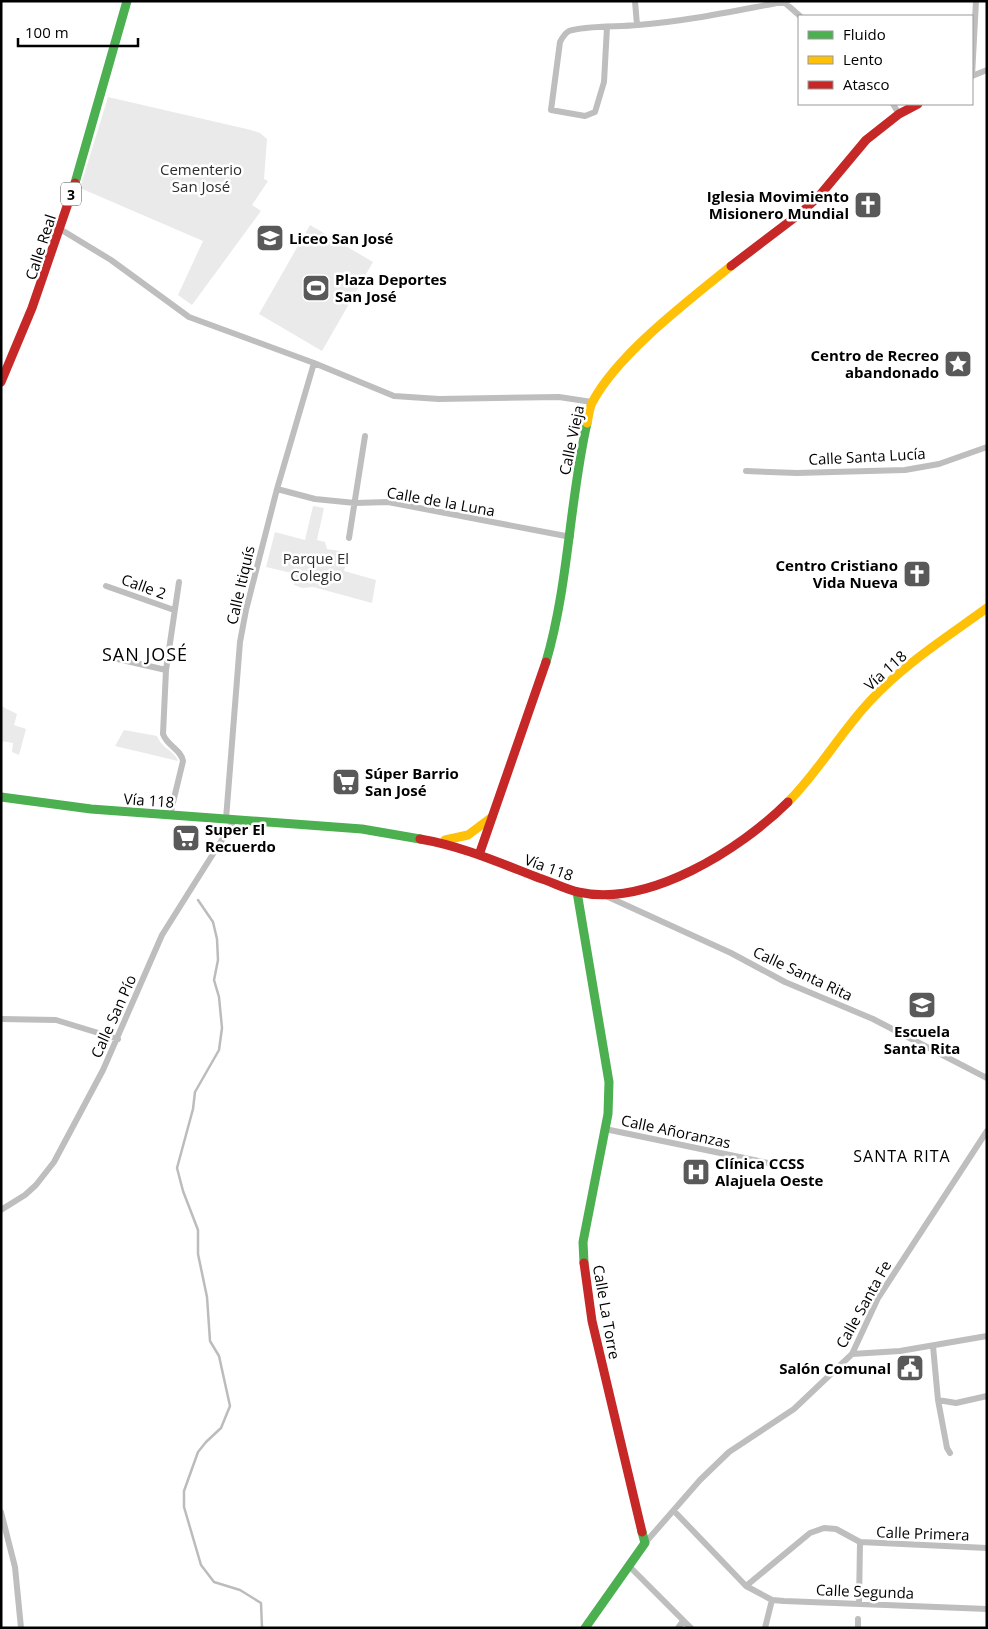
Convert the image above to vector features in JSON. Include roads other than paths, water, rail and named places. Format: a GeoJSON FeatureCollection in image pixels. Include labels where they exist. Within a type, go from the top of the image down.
{"type":"FeatureCollection","features":[{"type":"Feature","properties":{"kind":"street","name":"Calle Real"},"geometry":{"type":"LineString","coordinates":[[1,382],[28,323],[60,229],[92,129],[127,1]]}},
{"type":"Feature","properties":{"kind":"street"},"geometry":{"type":"LineString","coordinates":[[635,1],[637,25]]}},
{"type":"Feature","properties":{"kind":"street"},"geometry":{"type":"LineString","coordinates":[[973,57],[976,1]]}},
{"type":"Feature","properties":{"kind":"street"},"geometry":{"type":"LineString","coordinates":[[607,26],[604,82],[595,112],[585,116],[551,110],[560,42],[563,35],[570,31],[607,26],[637,25],[689,19],[786,2],[799,15]]}},
{"type":"Feature","properties":{"kind":"street"},"geometry":{"type":"LineString","coordinates":[[973,76],[987,70]]}},
{"type":"Feature","properties":{"kind":"street"},"geometry":{"type":"LineString","coordinates":[[894,105],[899,114]]}},
{"type":"Feature","properties":{"kind":"street","name":"Calle Vieja"},"geometry":{"type":"LineString","coordinates":[[479,855],[549,655],[558,622],[571,537],[579,460],[592,402],[620,364],[664,322],[740,258],[802,212],[820,195],[866,140],[899,114],[916,105]]}},
{"type":"Feature","properties":{"kind":"street"},"geometry":{"type":"LineString","coordinates":[[60,229],[111,260],[189,317],[314,363],[394,396],[439,399],[559,397],[592,402]]}},
{"type":"Feature","properties":{"kind":"street","name":"Calle Itiquís"},"geometry":{"type":"LineString","coordinates":[[230,819],[240,642],[277,490],[314,363]]}},
{"type":"Feature","properties":{"kind":"street"},"geometry":{"type":"LineString","coordinates":[[349,538],[365,436]]}},
{"type":"Feature","properties":{"kind":"street","name":"Calle Santa Lucía"},"geometry":{"type":"LineString","coordinates":[[746,472],[797,473],[905,470],[939,464],[987,447]]}},
{"type":"Feature","properties":{"kind":"street","name":"Calle de la Luna"},"geometry":{"type":"LineString","coordinates":[[277,490],[315,499],[354,503],[388,502],[571,537]]}},
{"type":"Feature","properties":{"kind":"street"},"geometry":{"type":"LineString","coordinates":[[170,815],[183,762],[182,756],[165,740],[163,734],[166,670],[178,582]]}},
{"type":"Feature","properties":{"kind":"street","name":"Calle 2"},"geometry":{"type":"LineString","coordinates":[[106,586],[174,610]]}},
{"type":"Feature","properties":{"kind":"street","name":"Vía 118"},"geometry":{"type":"LineString","coordinates":[[1,797],[91,809],[362,829],[438,840],[577,892],[606,896],[626,893],[681,875],[721,855],[753,833],[797,793],[877,693],[902,671],[987,608]]}},
{"type":"Feature","properties":{"kind":"street"},"geometry":{"type":"LineString","coordinates":[[110,657],[166,670]]}},
{"type":"Feature","properties":{"kind":"street"},"geometry":{"type":"LineString","coordinates":[[438,840],[468,835],[494,815]]}},
{"type":"Feature","properties":{"kind":"street","name":"Calle San Pío"},"geometry":{"type":"LineString","coordinates":[[1,1210],[25,1196],[45,1175],[103,1070],[162,935],[230,819]]}},
{"type":"Feature","properties":{"kind":"street","name":"Calle La Torre"},"geometry":{"type":"LineString","coordinates":[[577,892],[609,1082],[608,1114],[583,1242],[585,1282],[592,1321],[645,1543]]}},
{"type":"Feature","properties":{"kind":"street","name":"Calle Santa Rita"},"geometry":{"type":"LineString","coordinates":[[606,896],[731,953],[785,982],[873,1019],[987,1078]]}},
{"type":"Feature","properties":{"kind":"street"},"geometry":{"type":"LineString","coordinates":[[1,1019],[56,1020],[118,1039]]}},
{"type":"Feature","properties":{"kind":"street","name":"Calle Añoranzas"},"geometry":{"type":"LineString","coordinates":[[605,1129],[772,1164]]}},
{"type":"Feature","properties":{"kind":"street","name":"Calle Santa Fe"},"geometry":{"type":"LineString","coordinates":[[645,1543],[700,1480],[729,1452],[794,1409],[852,1354],[878,1298],[987,1131]]}},
{"type":"Feature","properties":{"kind":"street"},"geometry":{"type":"LineString","coordinates":[[852,1354],[900,1352],[987,1336]]}},
{"type":"Feature","properties":{"kind":"street"},"geometry":{"type":"LineString","coordinates":[[933,1346],[938,1400],[947,1448],[950,1452]]}},
{"type":"Feature","properties":{"kind":"street"},"geometry":{"type":"LineString","coordinates":[[938,1400],[956,1403],[987,1396]]}},
{"type":"Feature","properties":{"kind":"street"},"geometry":{"type":"LineString","coordinates":[[674,1511],[746,1586]]}},
{"type":"Feature","properties":{"kind":"street"},"geometry":{"type":"LineString","coordinates":[[1,1512],[15,1567],[21,1628]]}},
{"type":"Feature","properties":{"kind":"street","name":"Calle Primera"},"geometry":{"type":"LineString","coordinates":[[746,1586],[810,1533],[824,1528],[836,1528],[860,1542],[987,1548]]}},
{"type":"Feature","properties":{"kind":"street"},"geometry":{"type":"LineString","coordinates":[[859,1603],[860,1542]]}},
{"type":"Feature","properties":{"kind":"street"},"geometry":{"type":"LineString","coordinates":[[585,1628],[645,1543]]}},
{"type":"Feature","properties":{"kind":"street"},"geometry":{"type":"LineString","coordinates":[[628,1565],[690,1628]]}},
{"type":"Feature","properties":{"kind":"street","name":"Calle Segunda"},"geometry":{"type":"LineString","coordinates":[[746,1586],[772,1600],[987,1608]]}},
{"type":"Feature","properties":{"kind":"street"},"geometry":{"type":"LineString","coordinates":[[765,1626],[772,1600]]}},
{"type":"Feature","properties":{"kind":"street"},"geometry":{"type":"LineString","coordinates":[[858,1619],[858,1628]]}},
{"type":"Feature","properties":{"kind":"street"},"geometry":{"type":"LineString","coordinates":[[678,1628],[683,1621]]}},
{"type":"Feature","properties":{"kind":"waterway"},"geometry":{"type":"LineString","coordinates":[[198,900],[213,922],[217,939],[218,960],[214,980],[219,997],[222,1028],[219,1050],[195,1092],[193,1109],[177,1168],[183,1191],[198,1230],[198,1254],[207,1297],[210,1341],[219,1356],[230,1406],[221,1428],[198,1452],[184,1491],[184,1507],[201,1565],[214,1582],[240,1590],[261,1603],[262,1628]]}},
{"type":"Feature","properties":{"kind":"place","name":"Iglesia Movimiento Misionero Mundial"},"geometry":{"type":"Point","coordinates":[868,205]}},
{"type":"Feature","properties":{"kind":"place","name":"Liceo San José"},"geometry":{"type":"Point","coordinates":[270,238]}},
{"type":"Feature","properties":{"kind":"place","name":"Plaza Deportes San José"},"geometry":{"type":"Point","coordinates":[316,288]}},
{"type":"Feature","properties":{"kind":"place","name":"Centro de Recreo abandonado"},"geometry":{"type":"Point","coordinates":[958,364]}},
{"type":"Feature","properties":{"kind":"place","name":"Centro Cristiano Vida Nueva"},"geometry":{"type":"Point","coordinates":[917,574]}},
{"type":"Feature","properties":{"kind":"place","name":"Súper Barrio San José"},"geometry":{"type":"Point","coordinates":[346,782]}},
{"type":"Feature","properties":{"kind":"place","name":"Super El Recuerdo"},"geometry":{"type":"Point","coordinates":[186,838]}},
{"type":"Feature","properties":{"kind":"place","name":"Escuela Santa Rita"},"geometry":{"type":"Point","coordinates":[922,1005]}},
{"type":"Feature","properties":{"kind":"place","name":"Clínica CCSS Alajuela Oeste"},"geometry":{"type":"Point","coordinates":[696,1172]}},
{"type":"Feature","properties":{"kind":"place","name":"Salón Comunal"},"geometry":{"type":"Point","coordinates":[910,1368]}},
{"type":"Feature","properties":{"kind":"district","name":"SAN JOSÉ"},"geometry":{"type":"Point","coordinates":[145,654]}},
{"type":"Feature","properties":{"kind":"district","name":"SANTA RITA"},"geometry":{"type":"Point","coordinates":[902,1156]}},
{"type":"Feature","properties":{"kind":"park label","name":"Cementerio San José"},"geometry":{"type":"Point","coordinates":[201,178]}},
{"type":"Feature","properties":{"kind":"park label","name":"Parque El Colegio"},"geometry":{"type":"Point","coordinates":[316,566]}}]}
